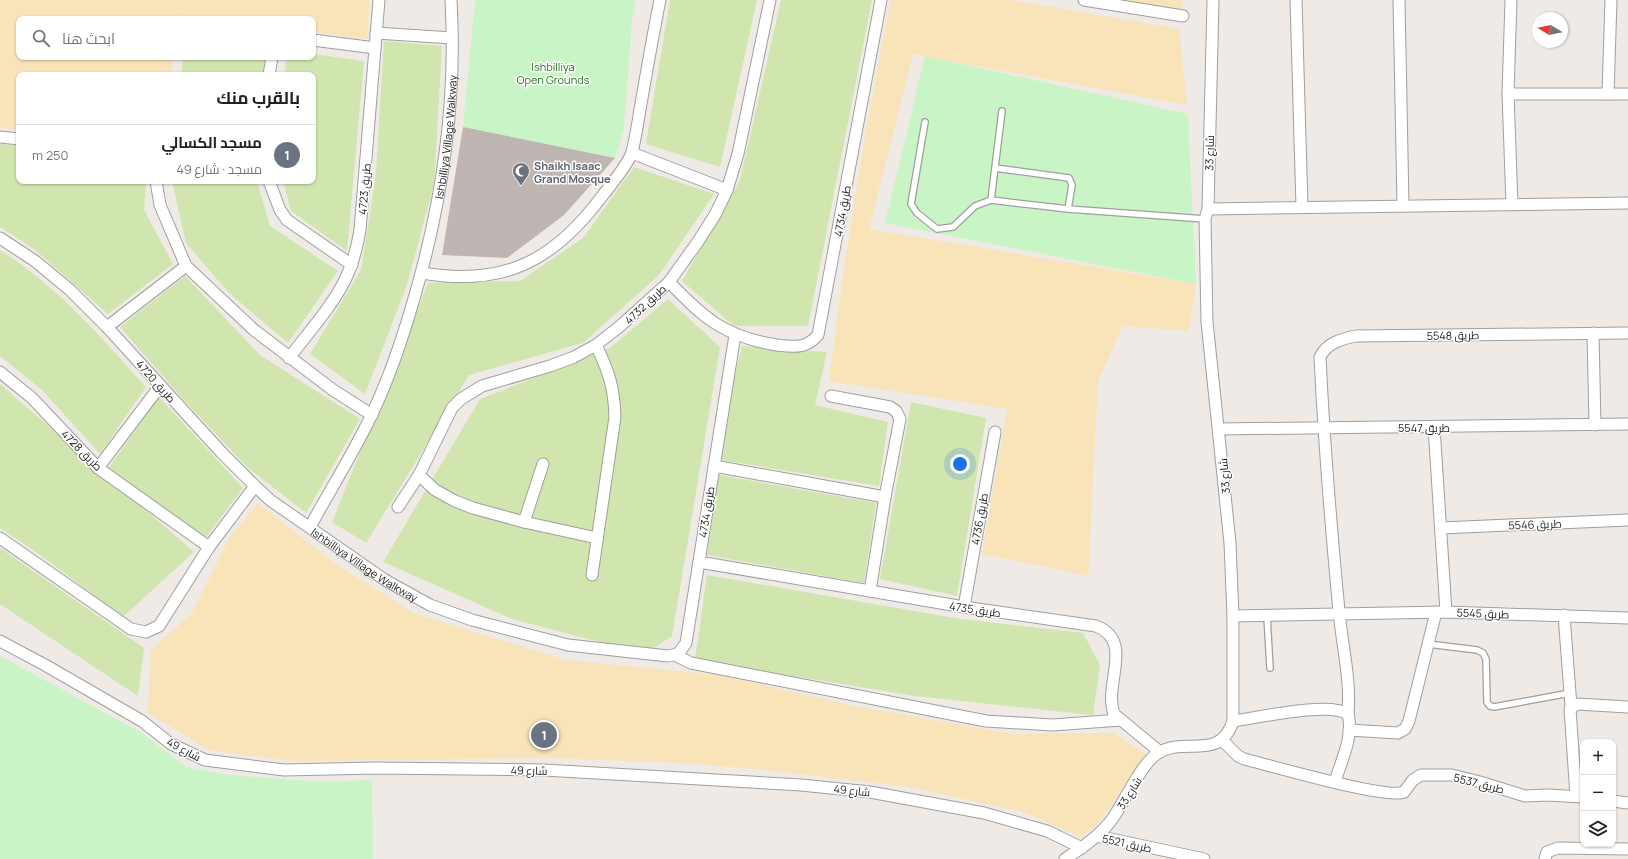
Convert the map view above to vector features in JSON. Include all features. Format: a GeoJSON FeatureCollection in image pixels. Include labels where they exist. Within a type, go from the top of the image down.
{"type":"FeatureCollection","features":[{"type":"Feature","properties":{"kind":"street","name":"طريق 4723"},"geometry":{"type":"LineString","coordinates":[[289,358],[337,295],[352,265],[360,230],[380,0]]}},
{"type":"Feature","properties":{"kind":"street","name":"Ishbilliya Village Walkway"},"geometry":{"type":"LineString","coordinates":[[451,0],[452,38],[450,95],[444,166],[435,218],[422,272],[401,343],[372,415],[310,527],[385,580],[430,605],[472,620],[568,645],[668,656],[675,654]]}},
{"type":"Feature","properties":{"kind":"street"},"geometry":{"type":"LineString","coordinates":[[422,272],[448,277],[476,277],[502,272],[528,263],[560,243],[588,215],[632,153],[660,0]]}},
{"type":"Feature","properties":{"kind":"street","name":"طريق 4732"},"geometry":{"type":"LineString","coordinates":[[398,507],[419,475],[452,408],[471,391],[482,386],[550,366],[574,357],[596,345],[619,327],[669,282],[715,215],[727,190],[738,154],[770,0]]}},
{"type":"Feature","properties":{"kind":"street","name":"طريق 4734"},"geometry":{"type":"LineString","coordinates":[[669,282],[706,318],[735,335],[758,342],[794,347],[804,346],[812,342],[818,335],[881,0]]}},
{"type":"Feature","properties":{"kind":"street"},"geometry":{"type":"LineString","coordinates":[[1084,0],[1183,16]]}},
{"type":"Feature","properties":{"kind":"street","name":"شارع 33"},"geometry":{"type":"LineString","coordinates":[[1213,0],[1206,214],[1207,322],[1220,429],[1230,543],[1233,616],[1233,721],[1229,733],[1222,740]]}},
{"type":"Feature","properties":{"kind":"street"},"geometry":{"type":"LineString","coordinates":[[1296,0],[1302,207]]}},
{"type":"Feature","properties":{"kind":"street"},"geometry":{"type":"LineString","coordinates":[[1399,0],[1403,206]]}},
{"type":"Feature","properties":{"kind":"street"},"geometry":{"type":"LineString","coordinates":[[1511,0],[1508,94],[1512,204]]}},
{"type":"Feature","properties":{"kind":"street"},"geometry":{"type":"LineString","coordinates":[[1608,94],[1611,0]]}},
{"type":"Feature","properties":{"kind":"street"},"geometry":{"type":"LineString","coordinates":[[376,33],[452,38]]}},
{"type":"Feature","properties":{"kind":"street"},"geometry":{"type":"LineString","coordinates":[[316,40],[375,48]]}},
{"type":"Feature","properties":{"kind":"street"},"geometry":{"type":"LineString","coordinates":[[270,72],[272,60]]}},
{"type":"Feature","properties":{"kind":"street"},"geometry":{"type":"LineString","coordinates":[[1508,94],[1628,94]]}},
{"type":"Feature","properties":{"kind":"street"},"geometry":{"type":"LineString","coordinates":[[0,137],[16,139]]}},
{"type":"Feature","properties":{"kind":"street"},"geometry":{"type":"LineString","coordinates":[[632,153],[727,190]]}},
{"type":"Feature","properties":{"kind":"street"},"geometry":{"type":"LineString","coordinates":[[156,184],[160,205],[186,266],[254,330],[289,358],[372,415]]}},
{"type":"Feature","properties":{"kind":"street"},"geometry":{"type":"LineString","coordinates":[[270,184],[280,210],[287,220],[352,265]]}},
{"type":"Feature","properties":{"kind":"street"},"geometry":{"type":"LineString","coordinates":[[1206,214],[1302,207],[1628,202]]}},
{"type":"Feature","properties":{"kind":"street","name":"طريق 4720"},"geometry":{"type":"LineString","coordinates":[[0,238],[35,261],[70,290],[108,327],[160,386],[254,486],[270,500],[310,527]]}},
{"type":"Feature","properties":{"kind":"street"},"geometry":{"type":"LineString","coordinates":[[108,327],[186,266]]}},
{"type":"Feature","properties":{"kind":"street","name":"طريق 5548"},"geometry":{"type":"LineString","coordinates":[[1323,428],[1320,357],[1329,345],[1342,339],[1356,336],[1628,333]]}},
{"type":"Feature","properties":{"kind":"street"},"geometry":{"type":"LineString","coordinates":[[1592,334],[1596,425]]}},
{"type":"Feature","properties":{"kind":"street","name":"طريق 4734"},"geometry":{"type":"LineString","coordinates":[[675,654],[686,643],[735,335]]}},
{"type":"Feature","properties":{"kind":"street"},"geometry":{"type":"LineString","coordinates":[[592,575],[615,417],[614,392],[607,368],[596,345]]}},
{"type":"Feature","properties":{"kind":"street","name":"طريق 4728"},"geometry":{"type":"LineString","coordinates":[[0,372],[32,398],[98,468],[210,547]]}},
{"type":"Feature","properties":{"kind":"street"},"geometry":{"type":"LineString","coordinates":[[98,468],[160,386]]}},
{"type":"Feature","properties":{"kind":"street"},"geometry":{"type":"LineString","coordinates":[[831,396],[890,407],[896,411],[900,419],[885,497],[870,591]]}},
{"type":"Feature","properties":{"kind":"street","name":"طريق 5547"},"geometry":{"type":"LineString","coordinates":[[1220,429],[1628,424]]}},
{"type":"Feature","properties":{"kind":"street"},"geometry":{"type":"LineString","coordinates":[[1349,730],[1398,733],[1405,729],[1409,721],[1428,644],[1441,612],[1441,528],[1434,427]]}},
{"type":"Feature","properties":{"kind":"street"},"geometry":{"type":"LineString","coordinates":[[1323,428],[1339,614],[1349,682],[1349,730],[1335,782]]}},
{"type":"Feature","properties":{"kind":"street","name":"طريق 4736"},"geometry":{"type":"LineString","coordinates":[[964,607],[995,432]]}},
{"type":"Feature","properties":{"kind":"street"},"geometry":{"type":"LineString","coordinates":[[524,522],[543,464]]}},
{"type":"Feature","properties":{"kind":"street"},"geometry":{"type":"LineString","coordinates":[[714,466],[885,497]]}},
{"type":"Feature","properties":{"kind":"street"},"geometry":{"type":"LineString","coordinates":[[419,475],[435,490],[455,501],[524,522],[597,538]]}},
{"type":"Feature","properties":{"kind":"street"},"geometry":{"type":"LineString","coordinates":[[0,538],[131,629],[138,631],[152,630],[159,626],[210,547],[254,486]]}},
{"type":"Feature","properties":{"kind":"street","name":"طريق 5546"},"geometry":{"type":"LineString","coordinates":[[1441,528],[1628,520]]}},
{"type":"Feature","properties":{"kind":"street","name":"طريق 4735"},"geometry":{"type":"LineString","coordinates":[[699,562],[964,607],[1096,626],[1109,633],[1116,651],[1111,705],[1114,714],[1160,752]]}},
{"type":"Feature","properties":{"kind":"street","name":"طريق 5545"},"geometry":{"type":"LineString","coordinates":[[1233,616],[1441,612],[1628,618]]}},
{"type":"Feature","properties":{"kind":"street"},"geometry":{"type":"LineString","coordinates":[[1564,616],[1571,706],[1570,712],[1580,797]]}},
{"type":"Feature","properties":{"kind":"street","name":"شارع 49"},"geometry":{"type":"LineString","coordinates":[[0,642],[45,664],[142,720],[171,744],[205,760],[284,770],[544,770],[809,786],[870,792],[938,803],[984,813],[1047,831],[1082,848]]}},
{"type":"Feature","properties":{"kind":"street"},"geometry":{"type":"LineString","coordinates":[[675,654],[691,663],[986,721],[1053,725],[1120,720]]}},
{"type":"Feature","properties":{"kind":"street"},"geometry":{"type":"LineString","coordinates":[[1571,706],[1577,704],[1628,707]]}},
{"type":"Feature","properties":{"kind":"street"},"geometry":{"type":"LineString","coordinates":[[1233,721],[1324,708],[1342,710],[1348,714]]}},
{"type":"Feature","properties":{"kind":"street"},"geometry":{"type":"LineString","coordinates":[[1160,752],[1175,748],[1213,744],[1222,740]]}},
{"type":"Feature","properties":{"kind":"street","name":"طريق 5537"},"geometry":{"type":"LineString","coordinates":[[1222,740],[1238,756],[1244,759],[1364,790],[1400,794],[1408,788],[1416,777],[1421,775],[1452,775],[1525,796],[1547,795],[1580,797]]}},
{"type":"Feature","properties":{"kind":"street","name":"شارع 33"},"geometry":{"type":"LineString","coordinates":[[1065,859],[1097,836],[1112,819],[1148,762],[1160,752]]}},
{"type":"Feature","properties":{"kind":"street"},"geometry":{"type":"LineString","coordinates":[[1616,801],[1628,803]]}},
{"type":"Feature","properties":{"kind":"street","name":"طريق 5521"},"geometry":{"type":"LineString","coordinates":[[1097,836],[1204,859]]}},
{"type":"Feature","properties":{"kind":"street"},"geometry":{"type":"LineString","coordinates":[[1545,859],[1547,852],[1558,848],[1628,849]]}},
{"type":"Feature","properties":{"kind":"lane"},"geometry":{"type":"LineString","coordinates":[[991,200],[1002,111]]}},
{"type":"Feature","properties":{"kind":"lane"},"geometry":{"type":"LineString","coordinates":[[925,122],[911,199],[913,209],[916,214],[932,227],[948,229],[958,224],[975,206],[991,200],[1068,209],[1206,214]]}},
{"type":"Feature","properties":{"kind":"lane"},"geometry":{"type":"LineString","coordinates":[[995,168],[1069,178],[1072,185],[1068,209]]}},
{"type":"Feature","properties":{"kind":"lane"},"geometry":{"type":"LineString","coordinates":[[1268,616],[1270,668]]}},
{"type":"Feature","properties":{"kind":"lane"},"geometry":{"type":"LineString","coordinates":[[1428,644],[1477,650],[1483,653],[1486,659],[1487,702],[1490,706],[1494,707],[1570,693]]}},
{"type":"Feature","properties":{"kind":"green space","name":"Ishbilliya Open Grounds"},"geometry":{"type":"Polygon","coordinates":[[[475,0],[636,0],[632,20],[624,129],[615,158],[463,127],[475,0]]]}},
{"type":"Feature","properties":{"kind":"green space"},"geometry":{"type":"Polygon","coordinates":[[[670,0],[757,0],[720,167],[646,144],[670,0]]]}},
{"type":"Feature","properties":{"kind":"green space"},"geometry":{"type":"Polygon","coordinates":[[[781,0],[872,0],[808,326],[734,326],[682,281],[740,180],[781,0]]]}},
{"type":"Feature","properties":{"kind":"green space"},"geometry":{"type":"Polygon","coordinates":[[[384,41],[442,46],[434,184],[407,285],[365,394],[310,354],[361,270],[376,174],[384,41]]]}},
{"type":"Feature","properties":{"kind":"green space"},"geometry":{"type":"Polygon","coordinates":[[[316,54],[364,61],[347,251],[291,211],[284,184],[316,184],[316,72],[284,72],[286,60],[316,60],[316,54]]]}},
{"type":"Feature","properties":{"kind":"green space"},"geometry":{"type":"Polygon","coordinates":[[[925,56],[1188,114],[1196,284],[885,223],[925,56]]]}},
{"type":"Feature","properties":{"kind":"green space"},"geometry":{"type":"Polygon","coordinates":[[[183,60],[265,60],[263,72],[181,72],[183,60]]]}},
{"type":"Feature","properties":{"kind":"green space"},"geometry":{"type":"Polygon","coordinates":[[[0,144],[16,146],[16,184],[146,184],[144,210],[173,264],[108,314],[34,249],[0,227],[0,144]]]}},
{"type":"Feature","properties":{"kind":"green space"},"geometry":{"type":"Polygon","coordinates":[[[634,167],[714,194],[659,275],[583,343],[469,375],[366,543],[332,522],[428,283],[520,281],[583,238],[634,167]]]}},
{"type":"Feature","properties":{"kind":"green space"},"geometry":{"type":"Polygon","coordinates":[[[173,184],[258,184],[270,226],[338,271],[288,343],[228,292],[186,243],[173,184]]]}},
{"type":"Feature","properties":{"kind":"green space"},"geometry":{"type":"Polygon","coordinates":[[[0,250],[41,280],[78,313],[146,387],[100,454],[42,390],[0,356],[0,250]]]}},
{"type":"Feature","properties":{"kind":"green space"},"geometry":{"type":"Polygon","coordinates":[[[185,276],[260,355],[360,419],[306,513],[247,467],[182,398],[120,327],[185,276]]]}},
{"type":"Feature","properties":{"kind":"green space"},"geometry":{"type":"Polygon","coordinates":[[[668,299],[720,347],[672,636],[645,654],[512,619],[383,562],[480,399],[610,348],[668,299]]]}},
{"type":"Feature","properties":{"kind":"green space"},"geometry":{"type":"Polygon","coordinates":[[[742,346],[827,352],[815,405],[888,422],[879,486],[715,459],[742,346]]]}},
{"type":"Feature","properties":{"kind":"green space"},"geometry":{"type":"Polygon","coordinates":[[[0,384],[194,552],[123,617],[36,552],[0,528],[0,384]]]}},
{"type":"Feature","properties":{"kind":"green space"},"geometry":{"type":"Polygon","coordinates":[[[159,397],[243,488],[206,537],[105,473],[159,397]]]}},
{"type":"Feature","properties":{"kind":"green space"},"geometry":{"type":"Polygon","coordinates":[[[911,402],[986,418],[957,596],[880,579],[911,402]]]}},
{"type":"Feature","properties":{"kind":"green space"},"geometry":{"type":"Polygon","coordinates":[[[719,475],[876,503],[864,583],[707,555],[719,475]]]}},
{"type":"Feature","properties":{"kind":"green space"},"geometry":{"type":"Polygon","coordinates":[[[0,548],[144,648],[138,696],[0,604],[0,548]]]}},
{"type":"Feature","properties":{"kind":"green space"},"geometry":{"type":"Polygon","coordinates":[[[707,575],[960,619],[1083,633],[1100,665],[1093,715],[915,696],[695,660],[707,575]]]}},
{"type":"Feature","properties":{"kind":"green space"},"geometry":{"type":"Polygon","coordinates":[[[0,656],[142,733],[186,767],[231,775],[321,782],[372,780],[373,859],[0,859],[0,656]]]}},
{"type":"Feature","properties":{"kind":"sand"},"geometry":{"type":"Polygon","coordinates":[[[0,0],[370,0],[367,39],[316,32],[316,16],[16,16],[16,60],[173,60],[171,72],[16,72],[16,130],[0,128],[0,0]]]}},
{"type":"Feature","properties":{"kind":"sand"},"geometry":{"type":"Polygon","coordinates":[[[891,0],[1011,0],[1179,29],[1187,105],[913,54],[869,229],[1196,284],[1189,331],[1123,326],[1098,381],[1088,576],[982,554],[1007,409],[829,381],[856,190],[891,0]]]}},
{"type":"Feature","properties":{"kind":"sand"},"geometry":{"type":"Polygon","coordinates":[[[1114,0],[1182,0],[1183,16],[1114,0]]]}},
{"type":"Feature","properties":{"kind":"sand"},"geometry":{"type":"Polygon","coordinates":[[[258,503],[333,562],[413,613],[566,660],[718,675],[849,705],[1013,734],[1114,733],[1146,754],[1098,824],[1081,837],[1023,812],[910,787],[765,770],[684,763],[549,758],[290,761],[209,750],[148,713],[151,650],[192,613],[230,537],[258,503]]]}},
{"type":"Feature","properties":{"kind":"building","name":"Shaikh Isaac Grand Mosque"},"geometry":{"type":"Polygon","coordinates":[[[463,127],[615,158],[564,215],[507,258],[442,255],[463,127]]]}},
{"type":"Feature","properties":{"kind":"place","name":"Shaikh Isaac Grand Mosque"},"geometry":{"type":"Point","coordinates":[521,186]}},
{"type":"Feature","properties":{"kind":"place","name":"مسجد الكسالي"},"geometry":{"type":"Point","coordinates":[544,735]}}]}
